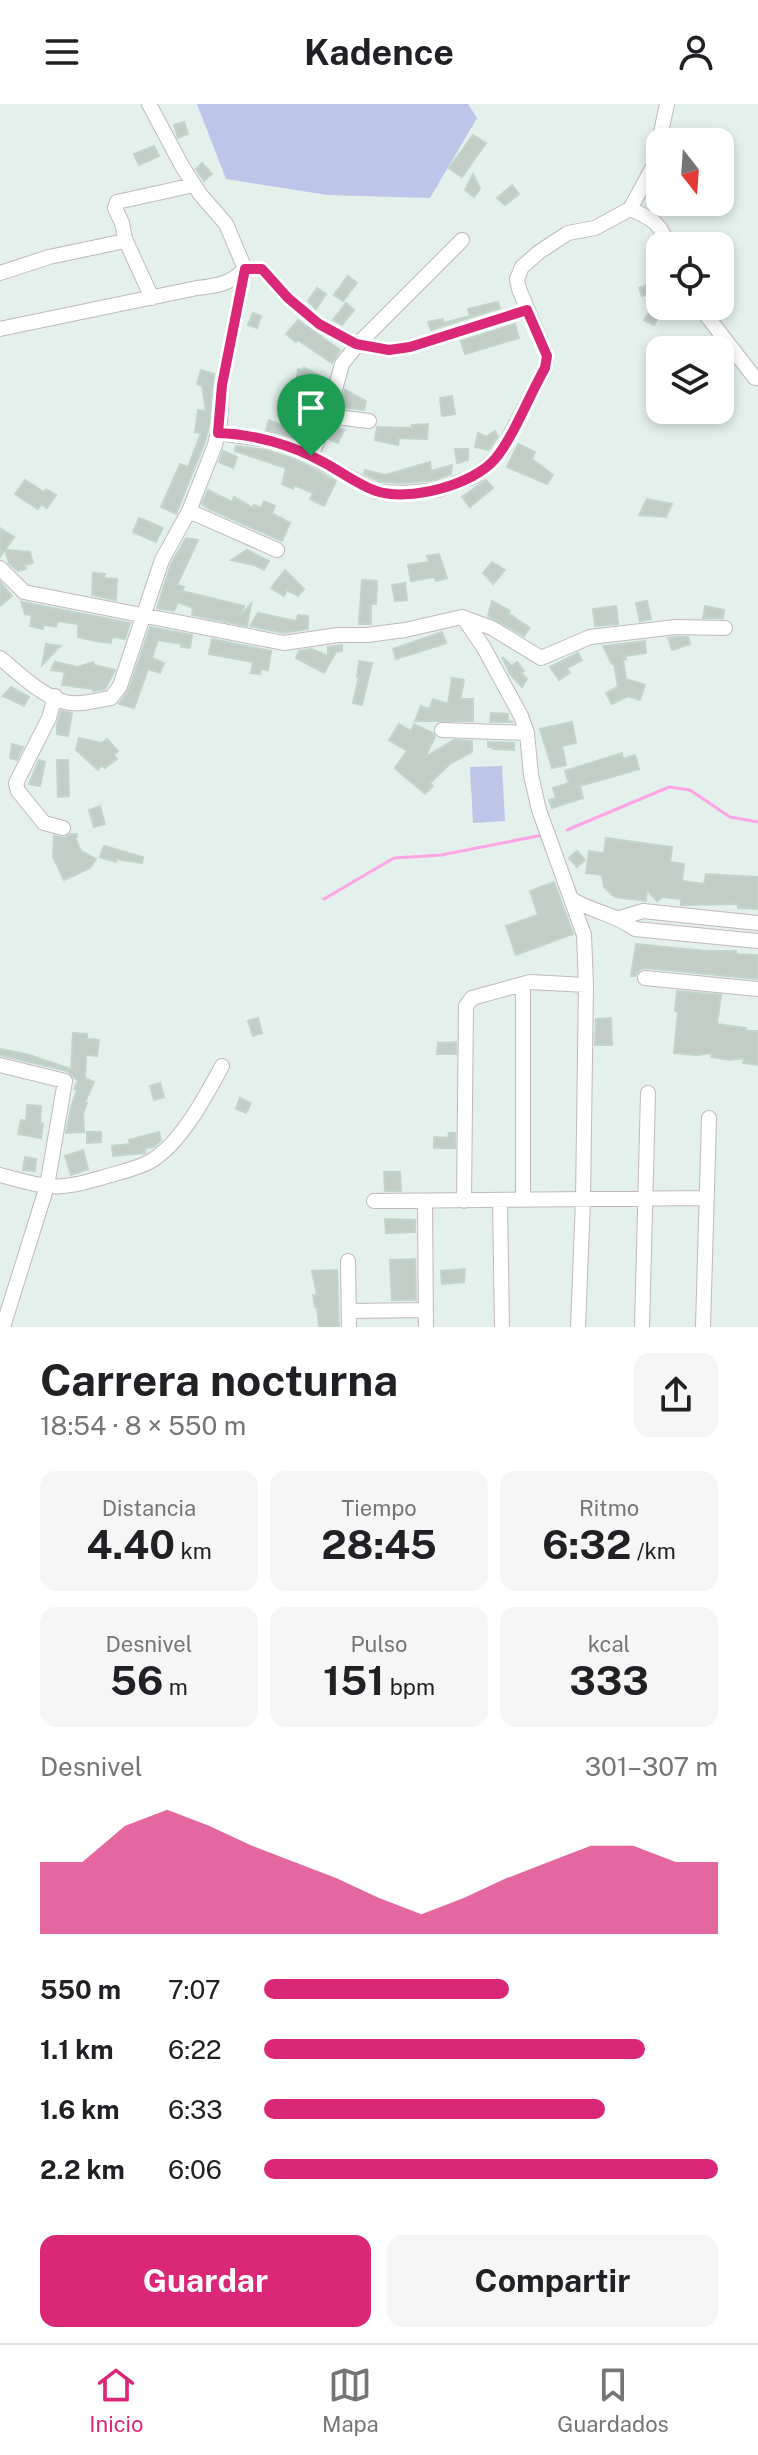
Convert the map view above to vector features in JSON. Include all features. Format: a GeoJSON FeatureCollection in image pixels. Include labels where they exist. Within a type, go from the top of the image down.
{"type":"FeatureCollection","features":[{"type":"Feature","properties":{"kind":"street"},"geometry":{"type":"LineString","coordinates":[[0,658],[32,685],[66,702],[111,698],[120,686],[162,560],[189,511],[218,433],[222,385],[245,269],[226,224],[194,185],[149,104]]}},
{"type":"Feature","properties":{"kind":"street"},"geometry":{"type":"LineString","coordinates":[[218,433],[269,440],[311,456],[377,492],[438,490],[475,476],[503,449],[545,368],[547,356],[517,279],[522,267],[568,233],[595,228],[630,209],[654,165],[667,104]]}},
{"type":"Feature","properties":{"kind":"street"},"geometry":{"type":"LineString","coordinates":[[152,298],[125,239],[115,208],[117,202],[194,185]]}},
{"type":"Feature","properties":{"kind":"street"},"geometry":{"type":"LineString","coordinates":[[630,209],[654,219],[663,232]]}},
{"type":"Feature","properties":{"kind":"street"},"geometry":{"type":"LineString","coordinates":[[0,273],[49,257],[125,239]]}},
{"type":"Feature","properties":{"kind":"street"},"geometry":{"type":"LineString","coordinates":[[311,456],[328,416],[342,364],[358,344],[462,240]]}},
{"type":"Feature","properties":{"kind":"street"},"geometry":{"type":"LineString","coordinates":[[0,329],[197,288],[220,286],[245,269],[262,269],[288,298],[319,324],[358,344],[389,350],[410,347],[527,310]]}},
{"type":"Feature","properties":{"kind":"street"},"geometry":{"type":"LineString","coordinates":[[710,320],[755,378]]}},
{"type":"Feature","properties":{"kind":"street"},"geometry":{"type":"LineString","coordinates":[[328,416],[369,421]]}},
{"type":"Feature","properties":{"kind":"street"},"geometry":{"type":"LineString","coordinates":[[189,511],[277,550]]}},
{"type":"Feature","properties":{"kind":"street"},"geometry":{"type":"LineString","coordinates":[[0,568],[24,592],[284,643],[405,630],[462,617],[492,628],[541,658],[590,637],[676,627],[725,628]]}},
{"type":"Feature","properties":{"kind":"street"},"geometry":{"type":"LineString","coordinates":[[462,617],[484,648],[521,716],[527,733],[531,775],[539,810],[584,935],[583,1200],[578,1327]]}},
{"type":"Feature","properties":{"kind":"street"},"geometry":{"type":"LineString","coordinates":[[55,696],[49,718],[16,783],[18,791],[44,823],[63,828]]}},
{"type":"Feature","properties":{"kind":"street"},"geometry":{"type":"LineString","coordinates":[[442,730],[527,733]]}},
{"type":"Feature","properties":{"kind":"street"},"geometry":{"type":"LineString","coordinates":[[573,900],[593,911],[620,918],[635,929],[758,941]]}},
{"type":"Feature","properties":{"kind":"street"},"geometry":{"type":"LineString","coordinates":[[620,918],[643,911],[758,923]]}},
{"type":"Feature","properties":{"kind":"street"},"geometry":{"type":"LineString","coordinates":[[645,978],[758,989]]}},
{"type":"Feature","properties":{"kind":"street"},"geometry":{"type":"LineString","coordinates":[[464,1201],[466,1006],[472,998],[530,982],[586,985]]}},
{"type":"Feature","properties":{"kind":"street"},"geometry":{"type":"LineString","coordinates":[[523,984],[523,1200]]}},
{"type":"Feature","properties":{"kind":"street"},"geometry":{"type":"LineString","coordinates":[[0,1065],[65,1081],[47,1186],[5,1296],[3,1327]]}},
{"type":"Feature","properties":{"kind":"street"},"geometry":{"type":"LineString","coordinates":[[0,1175],[47,1186],[83,1183],[139,1167],[154,1159],[180,1133],[201,1106],[222,1066]]}},
{"type":"Feature","properties":{"kind":"street"},"geometry":{"type":"LineString","coordinates":[[642,1327],[648,1093]]}},
{"type":"Feature","properties":{"kind":"street"},"geometry":{"type":"LineString","coordinates":[[703,1327],[709,1118]]}},
{"type":"Feature","properties":{"kind":"street"},"geometry":{"type":"LineString","coordinates":[[374,1201],[705,1198]]}},
{"type":"Feature","properties":{"kind":"street"},"geometry":{"type":"LineString","coordinates":[[500,1200],[502,1327]]}},
{"type":"Feature","properties":{"kind":"street"},"geometry":{"type":"LineString","coordinates":[[425,1201],[426,1327]]}},
{"type":"Feature","properties":{"kind":"street"},"geometry":{"type":"LineString","coordinates":[[348,1261],[349,1327]]}},
{"type":"Feature","properties":{"kind":"street"},"geometry":{"type":"LineString","coordinates":[[349,1311],[425,1310]]}},
{"type":"Feature","properties":{"kind":"shaded area"},"geometry":{"type":"Polygon","coordinates":[[[197,104],[468,104],[477,118],[430,198],[328,195],[226,179],[197,104]]]}},
{"type":"Feature","properties":{"kind":"shaded area"},"geometry":{"type":"Polygon","coordinates":[[[502,766],[505,821],[473,823],[470,767],[502,766]]]}},
{"type":"Feature","properties":{"kind":"building"},"geometry":{"type":"Polygon","coordinates":[[[184,122],[188,134],[178,138],[174,125],[184,122]]]}},
{"type":"Feature","properties":{"kind":"building"},"geometry":{"type":"Polygon","coordinates":[[[473,135],[486,143],[462,177],[449,168],[473,135]]]}},
{"type":"Feature","properties":{"kind":"building"},"geometry":{"type":"Polygon","coordinates":[[[154,146],[159,156],[139,165],[134,154],[154,146]]]}},
{"type":"Feature","properties":{"kind":"building"},"geometry":{"type":"Polygon","coordinates":[[[202,163],[212,174],[204,181],[196,169],[202,163]]]}},
{"type":"Feature","properties":{"kind":"building"},"geometry":{"type":"Polygon","coordinates":[[[473,174],[480,189],[474,197],[465,190],[473,174]]]}},
{"type":"Feature","properties":{"kind":"building"},"geometry":{"type":"Polygon","coordinates":[[[512,185],[519,194],[505,205],[497,198],[512,185]]]}},
{"type":"Feature","properties":{"kind":"building"},"geometry":{"type":"Polygon","coordinates":[[[348,276],[357,283],[343,301],[334,295],[348,276]]]}},
{"type":"Feature","properties":{"kind":"building"},"geometry":{"type":"Polygon","coordinates":[[[646,285],[646,295],[642,296],[639,288],[646,285]]]}},
{"type":"Feature","properties":{"kind":"building"},"geometry":{"type":"Polygon","coordinates":[[[317,288],[326,294],[316,309],[308,301],[317,288]]]}},
{"type":"Feature","properties":{"kind":"building"},"geometry":{"type":"Polygon","coordinates":[[[498,302],[500,308],[431,330],[428,322],[443,319],[444,323],[470,316],[468,309],[498,302]]]}},
{"type":"Feature","properties":{"kind":"building"},"geometry":{"type":"Polygon","coordinates":[[[346,303],[354,310],[342,325],[333,320],[346,303]]]}},
{"type":"Feature","properties":{"kind":"building"},"geometry":{"type":"Polygon","coordinates":[[[253,313],[261,316],[257,328],[248,325],[253,313]]]}},
{"type":"Feature","properties":{"kind":"building"},"geometry":{"type":"Polygon","coordinates":[[[298,320],[340,350],[332,363],[286,334],[298,320]]]}},
{"type":"Feature","properties":{"kind":"building"},"geometry":{"type":"Polygon","coordinates":[[[515,324],[519,338],[465,354],[461,341],[515,324]]]}},
{"type":"Feature","properties":{"kind":"building"},"geometry":{"type":"Polygon","coordinates":[[[304,368],[320,376],[308,399],[295,393],[298,369],[304,368]]]}},
{"type":"Feature","properties":{"kind":"building"},"geometry":{"type":"Polygon","coordinates":[[[201,370],[214,374],[210,422],[176,514],[161,507],[180,464],[188,467],[201,433],[195,432],[198,410],[206,411],[202,386],[197,384],[201,370]]]}},
{"type":"Feature","properties":{"kind":"building"},"geometry":{"type":"Polygon","coordinates":[[[345,390],[366,401],[364,410],[341,407],[345,390]]]}},
{"type":"Feature","properties":{"kind":"building"},"geometry":{"type":"Polygon","coordinates":[[[452,396],[455,414],[442,416],[440,398],[452,396]]]}},
{"type":"Feature","properties":{"kind":"building"},"geometry":{"type":"Polygon","coordinates":[[[285,413],[295,417],[296,413],[303,416],[305,413],[316,418],[306,442],[266,430],[269,420],[282,425],[285,413]]]}},
{"type":"Feature","properties":{"kind":"building"},"geometry":{"type":"Polygon","coordinates":[[[428,424],[427,439],[399,438],[398,445],[375,440],[377,427],[412,428],[412,425],[428,424]]]}},
{"type":"Feature","properties":{"kind":"building"},"geometry":{"type":"Polygon","coordinates":[[[334,427],[344,430],[338,443],[329,439],[334,427]]]}},
{"type":"Feature","properties":{"kind":"building"},"geometry":{"type":"Polygon","coordinates":[[[495,431],[498,437],[489,450],[475,447],[478,433],[486,437],[495,431]]]}},
{"type":"Feature","properties":{"kind":"building"},"geometry":{"type":"Polygon","coordinates":[[[518,444],[535,452],[532,459],[553,475],[547,484],[507,467],[518,444]]]}},
{"type":"Feature","properties":{"kind":"building"},"geometry":{"type":"Polygon","coordinates":[[[236,446],[267,450],[297,460],[336,481],[324,506],[310,499],[313,493],[282,484],[286,468],[235,451],[236,446]]]}},
{"type":"Feature","properties":{"kind":"building"},"geometry":{"type":"Polygon","coordinates":[[[455,449],[468,449],[468,460],[457,463],[455,449]]]}},
{"type":"Feature","properties":{"kind":"building"},"geometry":{"type":"Polygon","coordinates":[[[223,451],[237,457],[233,468],[219,462],[223,451]]]}},
{"type":"Feature","properties":{"kind":"building"},"geometry":{"type":"Polygon","coordinates":[[[430,462],[431,471],[452,465],[451,474],[436,480],[404,483],[380,482],[364,474],[365,470],[385,475],[430,462]]]}},
{"type":"Feature","properties":{"kind":"building"},"geometry":{"type":"Polygon","coordinates":[[[25,480],[44,492],[46,489],[56,495],[47,508],[41,504],[38,509],[15,494],[25,480]]]}},
{"type":"Feature","properties":{"kind":"building"},"geometry":{"type":"Polygon","coordinates":[[[486,480],[493,488],[470,507],[462,497],[486,480]]]}},
{"type":"Feature","properties":{"kind":"building"},"geometry":{"type":"Polygon","coordinates":[[[208,490],[232,502],[234,497],[253,508],[254,505],[261,508],[264,501],[275,506],[272,513],[290,523],[282,541],[209,509],[202,504],[208,490]]]}},
{"type":"Feature","properties":{"kind":"building"},"geometry":{"type":"Polygon","coordinates":[[[647,499],[672,504],[666,517],[639,515],[647,499]]]}},
{"type":"Feature","properties":{"kind":"building"},"geometry":{"type":"Polygon","coordinates":[[[139,518],[163,528],[156,542],[133,532],[139,518]]]}},
{"type":"Feature","properties":{"kind":"building"},"geometry":{"type":"Polygon","coordinates":[[[0,528],[14,537],[0,557],[0,528]]]}},
{"type":"Feature","properties":{"kind":"building"},"geometry":{"type":"Polygon","coordinates":[[[186,538],[198,540],[177,585],[184,587],[182,591],[244,606],[239,617],[251,604],[247,626],[192,615],[193,608],[178,602],[174,611],[157,608],[171,564],[186,538]]]}},
{"type":"Feature","properties":{"kind":"building"},"geometry":{"type":"Polygon","coordinates":[[[5,550],[30,552],[33,563],[18,571],[9,563],[5,550]]]}},
{"type":"Feature","properties":{"kind":"building"},"geometry":{"type":"Polygon","coordinates":[[[247,550],[269,561],[264,570],[231,560],[247,550]]]}},
{"type":"Feature","properties":{"kind":"building"},"geometry":{"type":"Polygon","coordinates":[[[439,554],[447,578],[411,581],[408,565],[429,562],[427,556],[439,554]]]}},
{"type":"Feature","properties":{"kind":"building"},"geometry":{"type":"Polygon","coordinates":[[[492,562],[505,570],[493,584],[483,573],[492,562]]]}},
{"type":"Feature","properties":{"kind":"building"},"geometry":{"type":"Polygon","coordinates":[[[285,570],[304,589],[298,596],[287,590],[284,596],[271,588],[285,570]]]}},
{"type":"Feature","properties":{"kind":"building"},"geometry":{"type":"Polygon","coordinates":[[[93,573],[117,579],[116,600],[92,595],[93,573]]]}},
{"type":"Feature","properties":{"kind":"building"},"geometry":{"type":"Polygon","coordinates":[[[362,580],[377,581],[376,604],[371,604],[371,624],[359,624],[362,580]]]}},
{"type":"Feature","properties":{"kind":"building"},"geometry":{"type":"Polygon","coordinates":[[[0,582],[12,596],[0,606],[0,582]]]}},
{"type":"Feature","properties":{"kind":"building"},"geometry":{"type":"Polygon","coordinates":[[[405,583],[407,600],[395,601],[392,585],[405,583]]]}},
{"type":"Feature","properties":{"kind":"building"},"geometry":{"type":"Polygon","coordinates":[[[21,601],[130,623],[125,639],[112,637],[111,643],[95,641],[78,637],[78,624],[58,621],[56,627],[43,625],[43,629],[30,626],[32,615],[25,614],[21,601]]]}},
{"type":"Feature","properties":{"kind":"building"},"geometry":{"type":"Polygon","coordinates":[[[492,601],[530,628],[524,636],[488,616],[492,601]]]}},
{"type":"Feature","properties":{"kind":"building"},"geometry":{"type":"Polygon","coordinates":[[[647,601],[651,619],[640,621],[636,603],[647,601]]]}},
{"type":"Feature","properties":{"kind":"building"},"geometry":{"type":"Polygon","coordinates":[[[616,606],[618,624],[595,626],[593,609],[616,606]]]}},
{"type":"Feature","properties":{"kind":"building"},"geometry":{"type":"Polygon","coordinates":[[[705,606],[724,610],[723,618],[703,618],[705,606]]]}},
{"type":"Feature","properties":{"kind":"building"},"geometry":{"type":"Polygon","coordinates":[[[258,613],[296,621],[298,615],[308,616],[308,629],[284,633],[250,626],[258,613]]]}},
{"type":"Feature","properties":{"kind":"building"},"geometry":{"type":"Polygon","coordinates":[[[150,627],[192,635],[190,648],[158,640],[152,658],[164,663],[160,673],[148,669],[134,708],[119,704],[129,689],[150,627]]]}},
{"type":"Feature","properties":{"kind":"building"},"geometry":{"type":"Polygon","coordinates":[[[442,632],[446,643],[396,659],[393,649],[442,632]]]}},
{"type":"Feature","properties":{"kind":"building"},"geometry":{"type":"Polygon","coordinates":[[[688,637],[690,644],[672,650],[668,638],[688,637]]]}},
{"type":"Feature","properties":{"kind":"building"},"geometry":{"type":"Polygon","coordinates":[[[212,639],[271,651],[268,670],[261,669],[260,674],[251,673],[253,662],[209,654],[212,639]]]}},
{"type":"Feature","properties":{"kind":"building"},"geometry":{"type":"Polygon","coordinates":[[[645,641],[646,653],[625,656],[623,660],[626,679],[645,685],[640,700],[628,696],[612,704],[606,693],[618,687],[614,663],[603,646],[645,641]]]}},
{"type":"Feature","properties":{"kind":"building"},"geometry":{"type":"Polygon","coordinates":[[[46,644],[60,646],[42,665],[46,644]]]}},
{"type":"Feature","properties":{"kind":"building"},"geometry":{"type":"Polygon","coordinates":[[[342,645],[342,651],[336,652],[324,673],[296,658],[299,651],[312,649],[328,656],[328,647],[342,645]]]}},
{"type":"Feature","properties":{"kind":"building"},"geometry":{"type":"Polygon","coordinates":[[[578,653],[582,660],[567,668],[570,673],[559,680],[550,667],[578,653]]]}},
{"type":"Feature","properties":{"kind":"building"},"geometry":{"type":"Polygon","coordinates":[[[502,657],[512,666],[517,662],[524,671],[521,673],[527,679],[522,687],[510,674],[502,657]]]}},
{"type":"Feature","properties":{"kind":"building"},"geometry":{"type":"Polygon","coordinates":[[[359,661],[372,663],[362,705],[353,703],[359,661]]]}},
{"type":"Feature","properties":{"kind":"building"},"geometry":{"type":"Polygon","coordinates":[[[55,662],[78,667],[93,662],[94,665],[115,670],[105,689],[93,691],[62,685],[65,672],[51,670],[55,662]]]}},
{"type":"Feature","properties":{"kind":"building"},"geometry":{"type":"Polygon","coordinates":[[[452,678],[464,680],[460,701],[473,699],[473,721],[415,721],[421,706],[429,709],[433,699],[448,704],[452,678]]]}},
{"type":"Feature","properties":{"kind":"building"},"geometry":{"type":"Polygon","coordinates":[[[11,687],[29,697],[24,706],[3,696],[11,687]]]}},
{"type":"Feature","properties":{"kind":"building"},"geometry":{"type":"Polygon","coordinates":[[[61,711],[72,713],[68,736],[57,734],[61,711]]]}},
{"type":"Feature","properties":{"kind":"building"},"geometry":{"type":"Polygon","coordinates":[[[491,713],[508,714],[508,721],[513,722],[490,722],[491,713]]]}},
{"type":"Feature","properties":{"kind":"building"},"geometry":{"type":"Polygon","coordinates":[[[572,722],[576,743],[562,746],[566,765],[552,768],[540,729],[572,722]]]}},
{"type":"Feature","properties":{"kind":"building"},"geometry":{"type":"Polygon","coordinates":[[[399,724],[411,731],[414,724],[433,733],[435,737],[425,757],[454,740],[472,741],[472,752],[451,763],[430,783],[433,786],[425,794],[395,768],[407,751],[389,740],[399,724]]]}},
{"type":"Feature","properties":{"kind":"building"},"geometry":{"type":"Polygon","coordinates":[[[79,738],[102,743],[107,739],[118,751],[114,755],[117,759],[98,770],[76,750],[79,738]]]}},
{"type":"Feature","properties":{"kind":"building"},"geometry":{"type":"Polygon","coordinates":[[[488,742],[514,743],[514,750],[493,749],[488,747],[488,742]]]}},
{"type":"Feature","properties":{"kind":"building"},"geometry":{"type":"Polygon","coordinates":[[[12,744],[23,747],[17,760],[10,758],[12,744]]]}},
{"type":"Feature","properties":{"kind":"building"},"geometry":{"type":"Polygon","coordinates":[[[622,753],[623,759],[635,755],[639,769],[580,786],[583,798],[552,808],[549,800],[556,798],[553,788],[569,783],[565,771],[622,753]]]}},
{"type":"Feature","properties":{"kind":"building"},"geometry":{"type":"Polygon","coordinates":[[[39,760],[45,762],[40,786],[29,784],[39,760]]]}},
{"type":"Feature","properties":{"kind":"building"},"geometry":{"type":"Polygon","coordinates":[[[57,760],[68,760],[69,796],[58,797],[57,760]]]}},
{"type":"Feature","properties":{"kind":"building"},"geometry":{"type":"Polygon","coordinates":[[[100,806],[105,824],[94,827],[89,810],[100,806]]]}},
{"type":"Feature","properties":{"kind":"building"},"geometry":{"type":"Polygon","coordinates":[[[77,834],[81,851],[96,859],[90,868],[64,880],[53,857],[54,836],[65,838],[77,834]]]}},
{"type":"Feature","properties":{"kind":"building"},"geometry":{"type":"Polygon","coordinates":[[[606,838],[672,847],[670,862],[684,864],[682,881],[704,884],[706,874],[758,877],[758,909],[738,908],[738,904],[681,905],[681,899],[663,897],[657,901],[647,890],[646,901],[615,897],[604,887],[602,875],[586,873],[589,851],[604,853],[606,838]]]}},
{"type":"Feature","properties":{"kind":"building"},"geometry":{"type":"Polygon","coordinates":[[[104,846],[143,857],[142,863],[116,859],[116,862],[100,857],[104,846]]]}},
{"type":"Feature","properties":{"kind":"building"},"geometry":{"type":"Polygon","coordinates":[[[577,851],[585,860],[577,867],[569,858],[577,851]]]}},
{"type":"Feature","properties":{"kind":"building"},"geometry":{"type":"Polygon","coordinates":[[[554,882],[573,934],[516,955],[506,926],[538,915],[530,891],[554,882]]]}},
{"type":"Feature","properties":{"kind":"building"},"geometry":{"type":"Polygon","coordinates":[[[636,944],[758,955],[758,979],[646,968],[631,976],[636,944]]]}},
{"type":"Feature","properties":{"kind":"building"},"geometry":{"type":"Polygon","coordinates":[[[677,991],[721,995],[717,1024],[758,1031],[758,1065],[743,1063],[744,1058],[730,1060],[711,1057],[712,1053],[674,1053],[677,991]]]}},
{"type":"Feature","properties":{"kind":"building"},"geometry":{"type":"Polygon","coordinates":[[[258,1018],[262,1033],[253,1036],[248,1021],[258,1018]]]}},
{"type":"Feature","properties":{"kind":"building"},"geometry":{"type":"Polygon","coordinates":[[[611,1018],[612,1045],[595,1045],[596,1019],[611,1018]]]}},
{"type":"Feature","properties":{"kind":"building"},"geometry":{"type":"Polygon","coordinates":[[[73,1033],[87,1034],[87,1039],[99,1040],[97,1056],[86,1055],[85,1078],[94,1082],[85,1102],[84,1132],[66,1133],[78,1081],[67,1071],[0,1055],[0,1049],[71,1069],[73,1033]]]}},
{"type":"Feature","properties":{"kind":"building"},"geometry":{"type":"Polygon","coordinates":[[[456,1042],[456,1054],[437,1054],[438,1043],[456,1042]]]}},
{"type":"Feature","properties":{"kind":"building"},"geometry":{"type":"Polygon","coordinates":[[[160,1083],[164,1097],[154,1100],[150,1086],[160,1083]]]}},
{"type":"Feature","properties":{"kind":"building"},"geometry":{"type":"Polygon","coordinates":[[[240,1098],[251,1103],[246,1113],[236,1109],[240,1098]]]}},
{"type":"Feature","properties":{"kind":"building"},"geometry":{"type":"Polygon","coordinates":[[[27,1105],[41,1106],[41,1138],[18,1134],[21,1120],[26,1121],[27,1105]]]}},
{"type":"Feature","properties":{"kind":"building"},"geometry":{"type":"Polygon","coordinates":[[[87,1132],[101,1132],[101,1142],[87,1143],[87,1132]]]}},
{"type":"Feature","properties":{"kind":"building"},"geometry":{"type":"Polygon","coordinates":[[[159,1132],[161,1140],[154,1147],[146,1148],[145,1153],[113,1156],[112,1146],[130,1144],[129,1140],[159,1132]]]}},
{"type":"Feature","properties":{"kind":"building"},"geometry":{"type":"Polygon","coordinates":[[[449,1133],[455,1133],[455,1148],[434,1148],[434,1137],[448,1138],[449,1133]]]}},
{"type":"Feature","properties":{"kind":"building"},"geometry":{"type":"Polygon","coordinates":[[[83,1150],[88,1169],[71,1175],[65,1156],[83,1150]]]}},
{"type":"Feature","properties":{"kind":"building"},"geometry":{"type":"Polygon","coordinates":[[[25,1157],[36,1159],[35,1171],[23,1170],[25,1157]]]}},
{"type":"Feature","properties":{"kind":"building"},"geometry":{"type":"Polygon","coordinates":[[[384,1172],[400,1172],[401,1191],[385,1191],[384,1172]]]}},
{"type":"Feature","properties":{"kind":"building"},"geometry":{"type":"Polygon","coordinates":[[[385,1219],[415,1220],[415,1232],[386,1233],[385,1219]]]}},
{"type":"Feature","properties":{"kind":"building"},"geometry":{"type":"Polygon","coordinates":[[[415,1259],[416,1300],[392,1300],[390,1260],[415,1259]]]}},
{"type":"Feature","properties":{"kind":"building"},"geometry":{"type":"Polygon","coordinates":[[[465,1269],[464,1282],[442,1284],[441,1271],[465,1269]]]}},
{"type":"Feature","properties":{"kind":"building"},"geometry":{"type":"Polygon","coordinates":[[[337,1270],[339,1327],[319,1327],[312,1271],[337,1270]]]}},
{"type":"Feature","properties":{"kind":"waterway"},"geometry":{"type":"LineString","coordinates":[[567,830],[669,787],[690,790],[730,817],[758,822]]}},
{"type":"Feature","properties":{"kind":"waterway"},"geometry":{"type":"LineString","coordinates":[[324,899],[394,858],[441,855],[543,835]]}},
{"type":"Feature","properties":{"kind":"route"},"geometry":{"type":"LineString","coordinates":[[245,269],[262,269],[288,298],[319,324],[356,344],[389,350],[410,347],[527,310],[547,356],[545,368],[503,449],[475,476],[438,490],[377,492],[311,456],[269,440],[218,433],[222,385],[245,269]]}}]}
